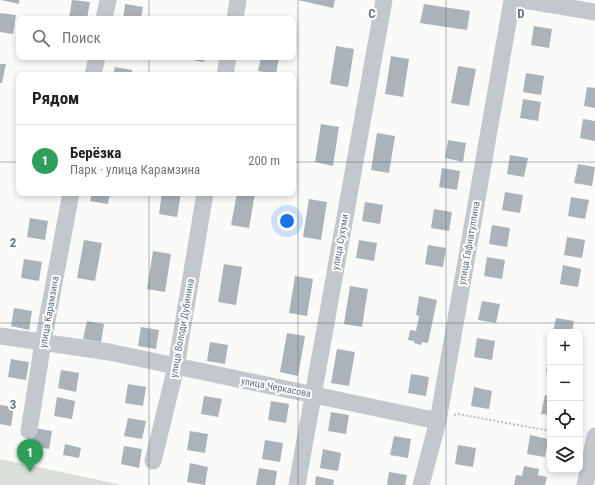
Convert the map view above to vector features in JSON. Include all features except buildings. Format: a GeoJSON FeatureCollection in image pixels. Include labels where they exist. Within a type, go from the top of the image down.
{"type":"FeatureCollection","features":[{"type":"Feature","properties":{"kind":"street"},"geometry":{"type":"LineString","coordinates":[[105,16],[108,0]]}},
{"type":"Feature","properties":{"kind":"street"},"geometry":{"type":"LineString","coordinates":[[235,16],[238,0]]}},
{"type":"Feature","properties":{"kind":"street","name":"улица Сухуми"},"geometry":{"type":"LineString","coordinates":[[297,485],[312,394],[384,0]]}},
{"type":"Feature","properties":{"kind":"street","name":"улица Гафиатуллина"},"geometry":{"type":"LineString","coordinates":[[421,485],[438,421],[512,0]]}},
{"type":"Feature","properties":{"kind":"street"},"geometry":{"type":"LineString","coordinates":[[524,0],[595,12]]}},
{"type":"Feature","properties":{"kind":"street"},"geometry":{"type":"LineString","coordinates":[[94,72],[96,60]]}},
{"type":"Feature","properties":{"kind":"street"},"geometry":{"type":"LineString","coordinates":[[226,72],[228,60]]}},
{"type":"Feature","properties":{"kind":"street","name":"улица Карамзина"},"geometry":{"type":"LineString","coordinates":[[29,431],[43,342],[70,196]]}},
{"type":"Feature","properties":{"kind":"street","name":"улица Володи Дубинина"},"geometry":{"type":"LineString","coordinates":[[153,462],[176,367],[204,196]]}},
{"type":"Feature","properties":{"kind":"street","name":"улица Черкасова"},"geometry":{"type":"LineString","coordinates":[[0,336],[109,352],[438,421]]}},
{"type":"Feature","properties":{"kind":"street"},"geometry":{"type":"LineString","coordinates":[[586,485],[594,445]]}},
{"type":"Feature","properties":{"kind":"path"},"geometry":{"type":"LineString","coordinates":[[438,421],[458,414],[547,430]]}},
{"type":"Feature","properties":{"kind":"shaded area"},"geometry":{"type":"Polygon","coordinates":[[[0,459],[122,485],[0,485],[0,459]]]}},
{"type":"Feature","properties":{"kind":"place","name":"Берёзка"},"geometry":{"type":"Point","coordinates":[30,472]}}]}
